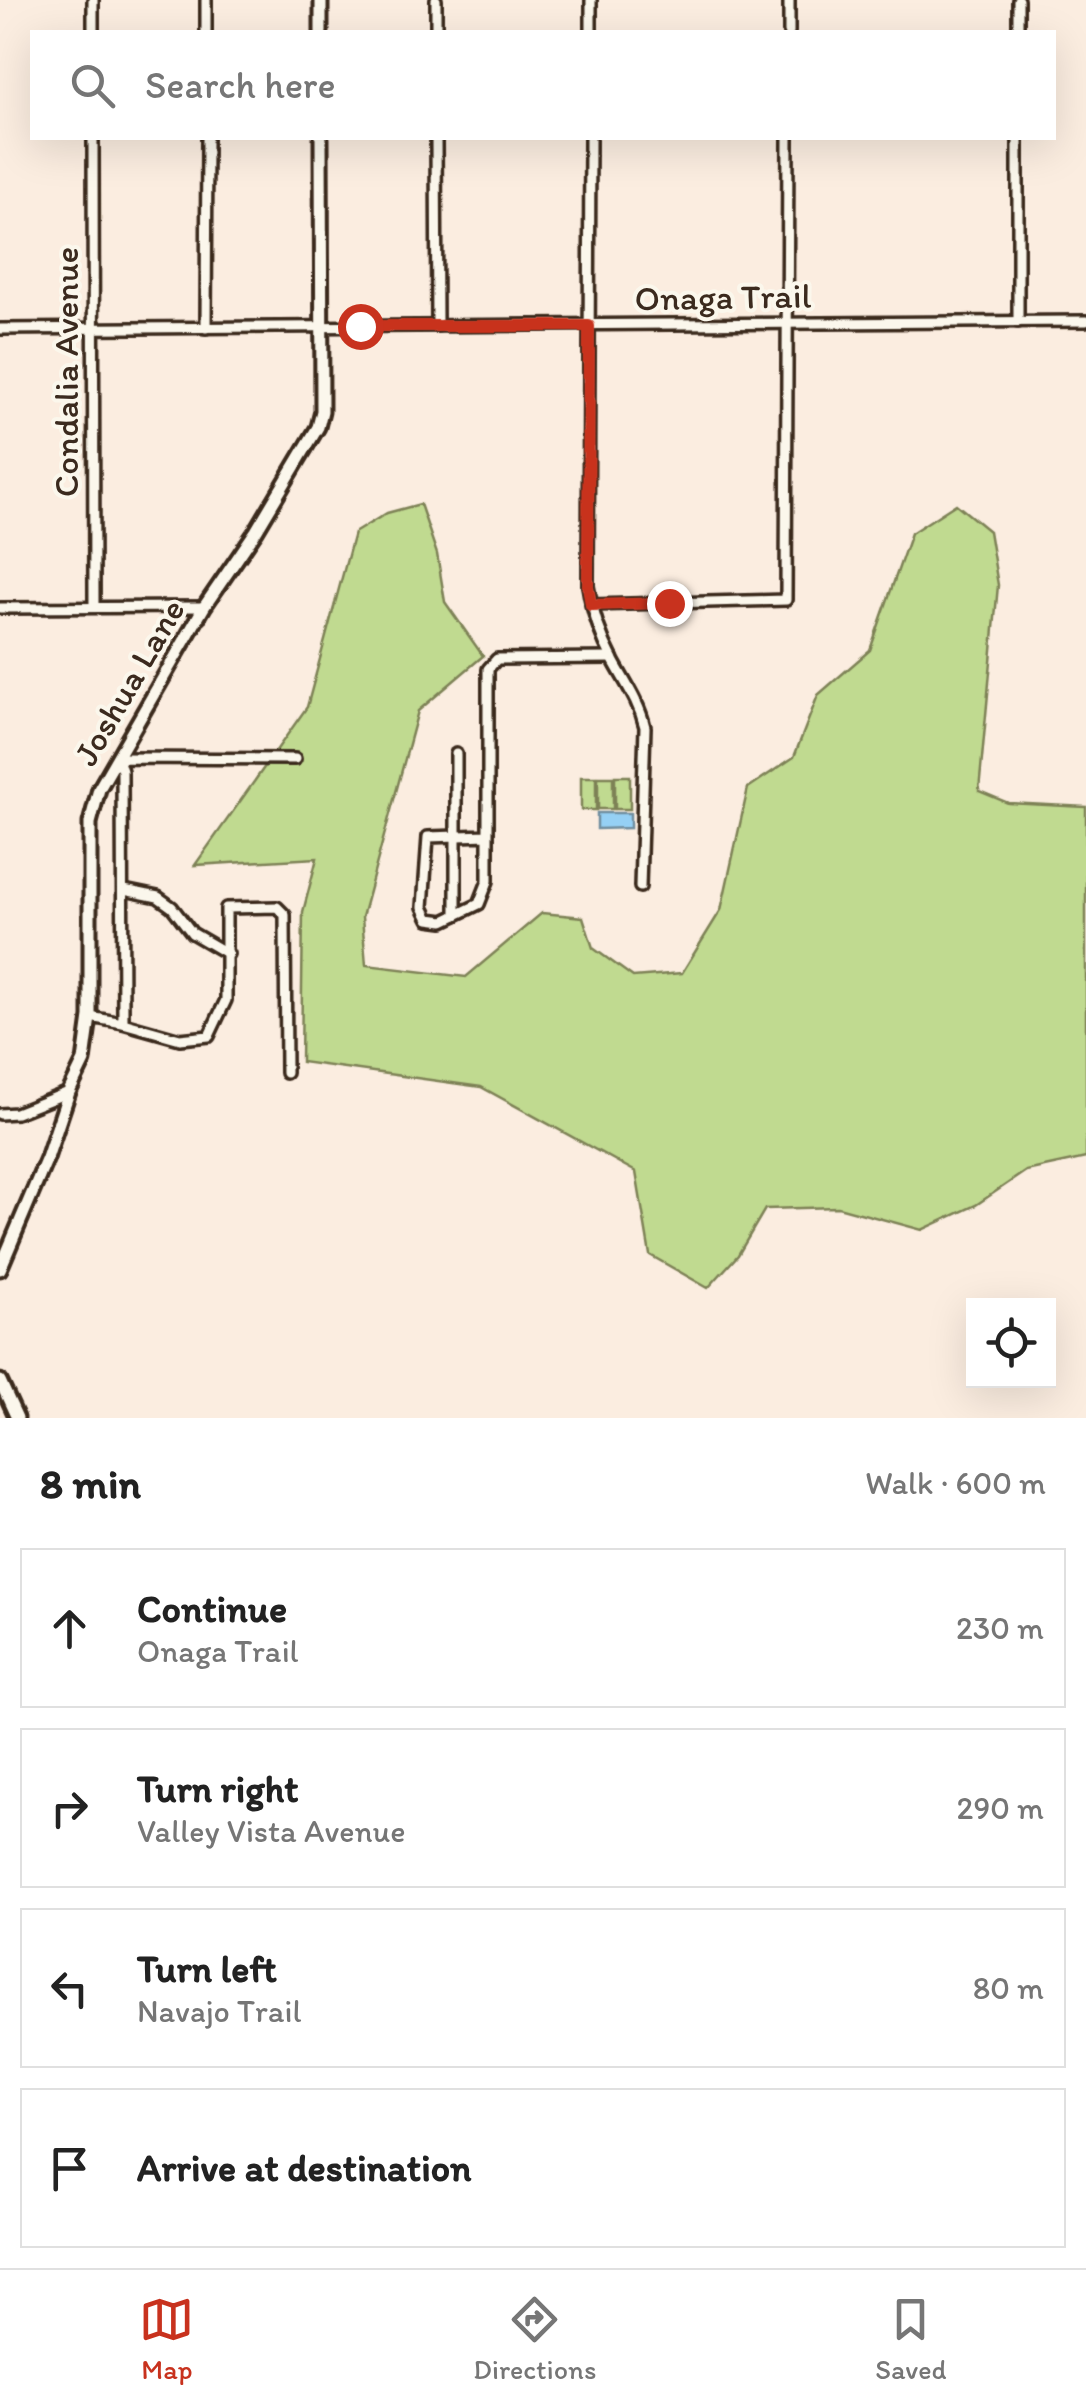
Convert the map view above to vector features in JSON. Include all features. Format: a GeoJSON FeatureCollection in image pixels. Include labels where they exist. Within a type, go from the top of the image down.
{"type":"FeatureCollection","features":[{"type":"Feature","properties":{"kind":"main road"},"geometry":{"type":"LineString","coordinates":[[321,0],[321,30]]}},
{"type":"Feature","properties":{"kind":"main road","name":"Joshua Lane"},"geometry":{"type":"LineString","coordinates":[[0,1269],[84,1061],[90,1017],[90,823],[99,789],[204,606],[256,531],[318,427],[322,412],[321,140]]}},
{"type":"Feature","properties":{"kind":"main road"},"geometry":{"type":"LineString","coordinates":[[0,1381],[17,1418]]}},
{"type":"Feature","properties":{"kind":"street"},"geometry":{"type":"LineString","coordinates":[[93,0],[93,30]]}},
{"type":"Feature","properties":{"kind":"street"},"geometry":{"type":"LineString","coordinates":[[206,0],[206,30]]}},
{"type":"Feature","properties":{"kind":"street"},"geometry":{"type":"LineString","coordinates":[[436,0],[436,30]]}},
{"type":"Feature","properties":{"kind":"street"},"geometry":{"type":"LineString","coordinates":[[591,0],[591,30]]}},
{"type":"Feature","properties":{"kind":"street"},"geometry":{"type":"LineString","coordinates":[[789,30],[790,0]]}},
{"type":"Feature","properties":{"kind":"street"},"geometry":{"type":"LineString","coordinates":[[1018,0],[1018,30]]}},
{"type":"Feature","properties":{"kind":"street","name":"Condalia Avenue"},"geometry":{"type":"LineString","coordinates":[[93,140],[94,607]]}},
{"type":"Feature","properties":{"kind":"street"},"geometry":{"type":"LineString","coordinates":[[206,328],[207,140]]}},
{"type":"Feature","properties":{"kind":"street"},"geometry":{"type":"LineString","coordinates":[[436,140],[437,326]]}},
{"type":"Feature","properties":{"kind":"street"},"geometry":{"type":"LineString","coordinates":[[590,140],[588,586],[591,605],[612,658],[640,706],[645,726],[640,887]]}},
{"type":"Feature","properties":{"kind":"street"},"geometry":{"type":"LineString","coordinates":[[591,605],[786,600],[788,140]]}},
{"type":"Feature","properties":{"kind":"street"},"geometry":{"type":"LineString","coordinates":[[1018,140],[1018,322]]}},
{"type":"Feature","properties":{"kind":"street","name":"Onaga Trail"},"geometry":{"type":"LineString","coordinates":[[0,329],[1086,321]]}},
{"type":"Feature","properties":{"kind":"street"},"geometry":{"type":"LineString","coordinates":[[0,608],[204,606]]}},
{"type":"Feature","properties":{"kind":"street"},"geometry":{"type":"LineString","coordinates":[[488,834],[428,838],[423,907],[430,919],[444,921],[479,904],[488,881],[491,662],[612,658]]}},
{"type":"Feature","properties":{"kind":"street"},"geometry":{"type":"LineString","coordinates":[[456,754],[456,915]]}},
{"type":"Feature","properties":{"kind":"street"},"geometry":{"type":"LineString","coordinates":[[123,1023],[122,771],[118,758],[295,759]]}},
{"type":"Feature","properties":{"kind":"street"},"geometry":{"type":"LineString","coordinates":[[124,890],[158,897],[172,907],[192,934],[228,954]]}},
{"type":"Feature","properties":{"kind":"street"},"geometry":{"type":"LineString","coordinates":[[90,1017],[180,1040],[209,1036],[226,1000],[226,908],[277,908],[285,915],[286,1072]]}},
{"type":"Feature","properties":{"kind":"street"},"geometry":{"type":"LineString","coordinates":[[0,1114],[16,1113],[69,1092]]}},
{"type":"Feature","properties":{"kind":"green space"},"geometry":{"type":"Polygon","coordinates":[[[420,504],[437,554],[445,602],[483,656],[418,711],[362,917],[366,965],[466,977],[542,913],[583,917],[593,948],[633,977],[682,973],[721,910],[748,788],[794,757],[818,695],[870,650],[911,533],[956,504],[989,531],[998,585],[979,791],[1008,803],[1086,807],[1086,1158],[1026,1171],[976,1205],[922,1230],[838,1207],[765,1209],[738,1255],[708,1288],[650,1255],[636,1172],[481,1087],[301,1062],[303,912],[317,858],[195,865],[307,707],[354,533],[387,513],[420,504]]]}},
{"type":"Feature","properties":{"kind":"green space"},"geometry":{"type":"Polygon","coordinates":[[[615,776],[630,776],[630,809],[615,809],[615,776]]]}},
{"type":"Feature","properties":{"kind":"green space"},"geometry":{"type":"Polygon","coordinates":[[[581,777],[596,777],[596,810],[581,810],[581,777]]]}},
{"type":"Feature","properties":{"kind":"green space"},"geometry":{"type":"Polygon","coordinates":[[[598,777],[613,777],[613,809],[598,809],[598,777]]]}},
{"type":"Feature","properties":{"kind":"water"},"geometry":{"type":"Polygon","coordinates":[[[597,813],[630,813],[630,828],[597,829],[597,813]]]}},
{"type":"Feature","properties":{"kind":"route"},"geometry":{"type":"LineString","coordinates":[[360,326],[589,326],[591,605],[669,603]]}}]}
